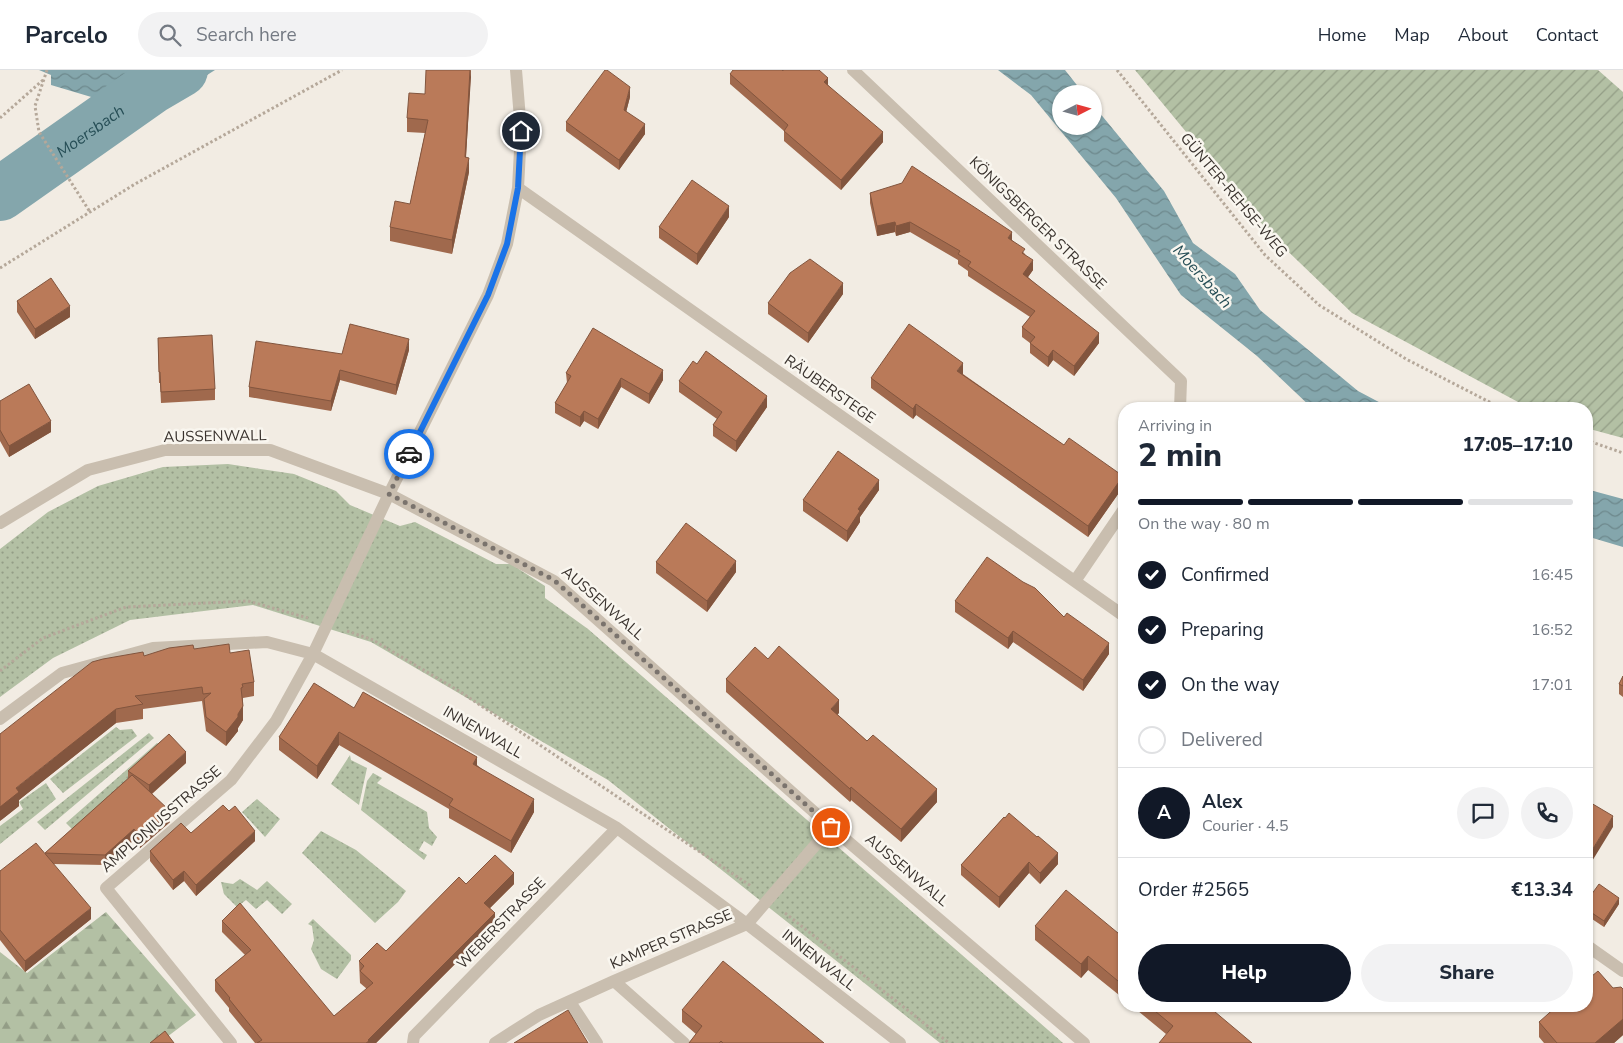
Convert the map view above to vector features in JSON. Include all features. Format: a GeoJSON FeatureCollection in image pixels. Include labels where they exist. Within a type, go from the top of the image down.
{"type":"FeatureCollection","features":[{"type":"Feature","properties":{"kind":"street"},"geometry":{"type":"LineString","coordinates":[[389,494],[488,295],[507,244],[518,188],[521,131],[516,70]]}},
{"type":"Feature","properties":{"kind":"street","name":"KÖNIGSBERGER STRASSE"},"geometry":{"type":"LineString","coordinates":[[853,70],[1181,381],[1180,402]]}},
{"type":"Feature","properties":{"kind":"street","name":"RÄUBERSTEGE"},"geometry":{"type":"LineString","coordinates":[[518,188],[1118,612]]}},
{"type":"Feature","properties":{"kind":"street","name":"AUSSENWALL"},"geometry":{"type":"LineString","coordinates":[[0,523],[88,470],[165,450],[270,450],[389,494],[554,580],[831,827],[1084,1043]]}},
{"type":"Feature","properties":{"kind":"street","name":"AMPLONIUSSTRASSE"},"geometry":{"type":"LineString","coordinates":[[232,1043],[106,888],[231,780],[276,721],[312,654],[389,494]]}},
{"type":"Feature","properties":{"kind":"street"},"geometry":{"type":"LineString","coordinates":[[1074,581],[1118,518]]}},
{"type":"Feature","properties":{"kind":"street","name":"INNENWALL"},"geometry":{"type":"LineString","coordinates":[[0,719],[62,674],[153,648],[267,642],[312,654],[617,828],[747,924],[900,1043]]}},
{"type":"Feature","properties":{"kind":"street","name":"KAMPER STRASSE"},"geometry":{"type":"LineString","coordinates":[[495,1043],[539,1016],[614,980],[747,924],[831,827]]}},
{"type":"Feature","properties":{"kind":"street","name":"WEBERSTRASSE"},"geometry":{"type":"LineString","coordinates":[[413,1043],[414,1036],[617,828]]}},
{"type":"Feature","properties":{"kind":"street"},"geometry":{"type":"LineString","coordinates":[[1593,950],[1623,971]]}},
{"type":"Feature","properties":{"kind":"street"},"geometry":{"type":"LineString","coordinates":[[614,980],[684,1043]]}},
{"type":"Feature","properties":{"kind":"street"},"geometry":{"type":"LineString","coordinates":[[570,1002],[597,1043]]}},
{"type":"Feature","properties":{"kind":"path"},"geometry":{"type":"LineString","coordinates":[[47,70],[34,106],[39,132],[90,212]]}},
{"type":"Feature","properties":{"kind":"path"},"geometry":{"type":"LineString","coordinates":[[0,268],[135,184],[342,70]]}},
{"type":"Feature","properties":{"kind":"path","name":"GÜNTER-REHSE-WEG"},"geometry":{"type":"LineString","coordinates":[[1117,70],[1265,254],[1319,305],[1406,359],[1489,402]]}},
{"type":"Feature","properties":{"kind":"path"},"geometry":{"type":"LineString","coordinates":[[0,118],[43,80]]}},
{"type":"Feature","properties":{"kind":"path"},"geometry":{"type":"LineString","coordinates":[[1593,442],[1623,453]]}},
{"type":"Feature","properties":{"kind":"green space"},"geometry":{"type":"Polygon","coordinates":[[[1135,70],[1598,70],[1623,92],[1623,438],[1593,430],[1593,402],[1518,402],[1352,313],[1272,236],[1135,70]]]}},
{"type":"Feature","properties":{"kind":"green space"},"geometry":{"type":"Polygon","coordinates":[[[228,464],[294,474],[336,491],[350,505],[400,526],[415,522],[496,564],[511,564],[545,586],[545,598],[588,629],[1063,1043],[940,1043],[608,780],[371,642],[253,605],[130,620],[53,658],[0,697],[0,549],[48,512],[98,486],[163,467],[228,464]]]}},
{"type":"Feature","properties":{"kind":"green space"},"geometry":{"type":"Polygon","coordinates":[[[116,727],[120,730],[132,729],[137,736],[63,793],[50,779],[116,727]]]}},
{"type":"Feature","properties":{"kind":"green space"},"geometry":{"type":"Polygon","coordinates":[[[149,733],[154,738],[45,830],[37,822],[149,733]]]}},
{"type":"Feature","properties":{"kind":"green space"},"geometry":{"type":"Polygon","coordinates":[[[157,743],[165,748],[77,834],[66,823],[157,743]]]}},
{"type":"Feature","properties":{"kind":"green space"},"geometry":{"type":"Polygon","coordinates":[[[350,755],[351,760],[367,768],[359,805],[331,784],[350,755]]]}},
{"type":"Feature","properties":{"kind":"green space"},"geometry":{"type":"Polygon","coordinates":[[[373,773],[382,778],[377,783],[427,812],[429,828],[437,837],[432,846],[424,841],[419,850],[427,855],[424,860],[361,810],[367,781],[373,773]]]}},
{"type":"Feature","properties":{"kind":"green space"},"geometry":{"type":"Polygon","coordinates":[[[46,783],[56,799],[0,844],[0,826],[23,809],[19,802],[46,783]]]}},
{"type":"Feature","properties":{"kind":"green space"},"geometry":{"type":"Polygon","coordinates":[[[257,799],[280,819],[265,837],[242,812],[257,799]]]}},
{"type":"Feature","properties":{"kind":"green space"},"geometry":{"type":"Polygon","coordinates":[[[321,831],[356,850],[406,891],[398,902],[375,923],[302,853],[321,831]]]}},
{"type":"Feature","properties":{"kind":"green space"},"geometry":{"type":"Polygon","coordinates":[[[240,879],[257,890],[267,881],[292,904],[282,914],[267,900],[256,909],[246,900],[237,907],[224,894],[221,882],[233,884],[240,879]]]}},
{"type":"Feature","properties":{"kind":"green space"},"geometry":{"type":"Polygon","coordinates":[[[106,912],[196,1015],[159,1043],[0,1043],[0,952],[27,973],[106,912]]]}},
{"type":"Feature","properties":{"kind":"green space"},"geometry":{"type":"Polygon","coordinates":[[[313,919],[351,955],[351,960],[337,979],[321,969],[311,949],[314,940],[312,926],[308,924],[313,919]]]}},
{"type":"Feature","properties":{"kind":"water"},"geometry":{"type":"Polygon","coordinates":[[[39,70],[215,70],[67,164],[50,139],[51,128],[98,99],[51,85],[51,75],[39,70]]]}},
{"type":"Feature","properties":{"kind":"water"},"geometry":{"type":"Polygon","coordinates":[[[998,70],[1065,70],[1077,85],[1052,85],[1052,120],[1031,95],[998,70]]]}},
{"type":"Feature","properties":{"kind":"water"},"geometry":{"type":"Polygon","coordinates":[[[1102,116],[1164,191],[1193,243],[1235,274],[1260,310],[1358,391],[1379,402],[1306,402],[1257,356],[1181,295],[1116,198],[1064,135],[1102,135],[1102,116]]]}},
{"type":"Feature","properties":{"kind":"water"},"geometry":{"type":"Polygon","coordinates":[[[1593,491],[1623,499],[1623,547],[1593,538],[1593,491]]]}},
{"type":"Feature","properties":{"kind":"building"},"geometry":{"type":"Polygon","coordinates":[[[426,70],[470,70],[465,157],[469,158],[452,240],[390,227],[395,201],[410,204],[428,120],[407,118],[409,93],[425,94],[426,70]]]}},
{"type":"Feature","properties":{"kind":"building"},"geometry":{"type":"Polygon","coordinates":[[[605,70],[630,87],[624,110],[645,124],[619,160],[566,122],[605,70]]]}},
{"type":"Feature","properties":{"kind":"building"},"geometry":{"type":"Polygon","coordinates":[[[733,70],[819,70],[828,78],[824,82],[883,132],[841,180],[784,131],[788,125],[730,74],[733,70]]]}},
{"type":"Feature","properties":{"kind":"building"},"geometry":{"type":"Polygon","coordinates":[[[912,166],[1012,232],[1008,238],[1025,249],[1022,253],[1033,260],[1023,274],[1099,333],[1074,366],[1053,350],[1048,357],[1030,343],[1035,337],[1022,327],[1035,311],[968,266],[971,262],[958,254],[960,251],[910,222],[896,226],[895,222],[877,226],[870,193],[902,183],[912,166]]]}},
{"type":"Feature","properties":{"kind":"building"},"geometry":{"type":"Polygon","coordinates":[[[692,180],[729,206],[697,254],[659,227],[692,180]]]}},
{"type":"Feature","properties":{"kind":"building"},"geometry":{"type":"Polygon","coordinates":[[[810,259],[843,283],[808,333],[768,303],[790,273],[810,259]]]}},
{"type":"Feature","properties":{"kind":"building"},"geometry":{"type":"Polygon","coordinates":[[[51,278],[70,306],[35,329],[17,301],[51,278]]]}},
{"type":"Feature","properties":{"kind":"building"},"geometry":{"type":"Polygon","coordinates":[[[350,324],[409,339],[396,385],[340,370],[331,401],[249,387],[256,341],[342,354],[350,324]]]}},
{"type":"Feature","properties":{"kind":"building"},"geometry":{"type":"Polygon","coordinates":[[[909,324],[963,363],[957,371],[1064,445],[1069,438],[1118,472],[1118,483],[1088,526],[916,404],[913,409],[871,378],[909,324]]]}},
{"type":"Feature","properties":{"kind":"building"},"geometry":{"type":"Polygon","coordinates":[[[593,328],[663,370],[649,394],[621,378],[598,419],[584,411],[580,417],[555,403],[571,376],[566,373],[593,328]]]}},
{"type":"Feature","properties":{"kind":"building"},"geometry":{"type":"Polygon","coordinates":[[[212,335],[215,389],[161,392],[158,338],[212,335]]]}},
{"type":"Feature","properties":{"kind":"building"},"geometry":{"type":"Polygon","coordinates":[[[706,351],[767,396],[736,441],[713,425],[722,412],[679,381],[693,361],[697,364],[706,351]]]}},
{"type":"Feature","properties":{"kind":"building"},"geometry":{"type":"Polygon","coordinates":[[[29,384],[51,421],[9,446],[0,430],[0,401],[29,384]]]}},
{"type":"Feature","properties":{"kind":"building"},"geometry":{"type":"Polygon","coordinates":[[[838,451],[879,480],[858,509],[860,511],[847,531],[803,500],[838,451]]]}},
{"type":"Feature","properties":{"kind":"building"},"geometry":{"type":"Polygon","coordinates":[[[686,523],[736,561],[707,601],[656,562],[686,523]]]}},
{"type":"Feature","properties":{"kind":"building"},"geometry":{"type":"Polygon","coordinates":[[[987,557],[1035,588],[1064,617],[1067,613],[1109,643],[1083,680],[1013,631],[1008,638],[955,601],[987,557]]]}},
{"type":"Feature","properties":{"kind":"building"},"geometry":{"type":"Polygon","coordinates":[[[229,644],[230,653],[249,650],[254,682],[242,684],[243,706],[238,717],[226,732],[206,717],[204,699],[211,693],[203,694],[202,687],[135,696],[143,704],[116,709],[16,788],[19,792],[0,807],[0,734],[92,662],[143,652],[144,656],[169,648],[193,645],[194,649],[229,644]]]}},
{"type":"Feature","properties":{"kind":"building"},"geometry":{"type":"Polygon","coordinates":[[[779,646],[839,700],[831,709],[867,741],[873,735],[937,789],[901,829],[851,787],[850,789],[726,679],[755,647],[768,659],[779,646]]]}},
{"type":"Feature","properties":{"kind":"building"},"geometry":{"type":"Polygon","coordinates":[[[1623,676],[1623,686],[1619,684],[1623,676]]]}},
{"type":"Feature","properties":{"kind":"building"},"geometry":{"type":"Polygon","coordinates":[[[314,683],[354,708],[363,692],[477,757],[473,764],[534,799],[511,841],[449,805],[453,799],[339,732],[317,766],[279,737],[314,683]]]}},
{"type":"Feature","properties":{"kind":"building"},"geometry":{"type":"Polygon","coordinates":[[[169,734],[186,752],[149,785],[128,771],[169,734]]]}},
{"type":"Feature","properties":{"kind":"building"},"geometry":{"type":"Polygon","coordinates":[[[132,775],[170,811],[140,837],[134,829],[105,855],[45,853],[132,775]]]}},
{"type":"Feature","properties":{"kind":"building"},"geometry":{"type":"Polygon","coordinates":[[[1593,804],[1613,816],[1593,849],[1593,804]]]}},
{"type":"Feature","properties":{"kind":"building"},"geometry":{"type":"Polygon","coordinates":[[[223,805],[229,811],[235,806],[255,831],[196,885],[184,871],[173,880],[150,851],[181,823],[191,833],[223,805]]]}},
{"type":"Feature","properties":{"kind":"building"},"geometry":{"type":"Polygon","coordinates":[[[1009,813],[1058,853],[1040,873],[1029,862],[999,897],[961,865],[1009,813]]]}},
{"type":"Feature","properties":{"kind":"building"},"geometry":{"type":"Polygon","coordinates":[[[36,843],[91,908],[25,961],[0,930],[0,871],[36,843]]]}},
{"type":"Feature","properties":{"kind":"building"},"geometry":{"type":"Polygon","coordinates":[[[495,855],[514,873],[484,903],[495,913],[366,1043],[257,1043],[262,1040],[215,980],[251,950],[222,921],[240,903],[334,1016],[373,983],[360,971],[364,966],[359,961],[377,943],[386,951],[459,877],[466,884],[495,855]]]}},
{"type":"Feature","properties":{"kind":"building"},"geometry":{"type":"Polygon","coordinates":[[[1599,884],[1619,898],[1604,921],[1593,914],[1593,892],[1599,884]]]}},
{"type":"Feature","properties":{"kind":"building"},"geometry":{"type":"Polygon","coordinates":[[[1066,890],[1118,933],[1118,981],[1088,956],[1081,964],[1035,926],[1066,890]]]}},
{"type":"Feature","properties":{"kind":"building"},"geometry":{"type":"Polygon","coordinates":[[[723,961],[824,1043],[723,1043],[721,1041],[719,1043],[689,1043],[702,1026],[682,1010],[723,961]]]}},
{"type":"Feature","properties":{"kind":"building"},"geometry":{"type":"Polygon","coordinates":[[[1598,971],[1613,988],[1621,987],[1623,989],[1623,1019],[1595,1043],[1557,1043],[1539,1022],[1550,1012],[1593,1012],[1593,975],[1598,971]]]}},
{"type":"Feature","properties":{"kind":"building"},"geometry":{"type":"Polygon","coordinates":[[[568,1010],[588,1043],[514,1043],[568,1010]]]}},
{"type":"Feature","properties":{"kind":"building"},"geometry":{"type":"Polygon","coordinates":[[[1156,1012],[1215,1012],[1252,1043],[1159,1043],[1173,1026],[1156,1012]]]}},
{"type":"Feature","properties":{"kind":"building"},"geometry":{"type":"Polygon","coordinates":[[[165,1031],[174,1043],[150,1043],[165,1031]]]}},
{"type":"Feature","properties":{"kind":"waterway","name":"Moersbach"},"geometry":{"type":"LineString","coordinates":[[0,194],[152,87],[181,70]]}},
{"type":"Feature","properties":{"kind":"way so far"},"geometry":{"type":"LineString","coordinates":[[409,454],[389,494],[554,580],[831,827]]}},
{"type":"Feature","properties":{"kind":"route"},"geometry":{"type":"LineString","coordinates":[[409,454],[488,295],[507,244],[518,188],[521,131]]}}]}
